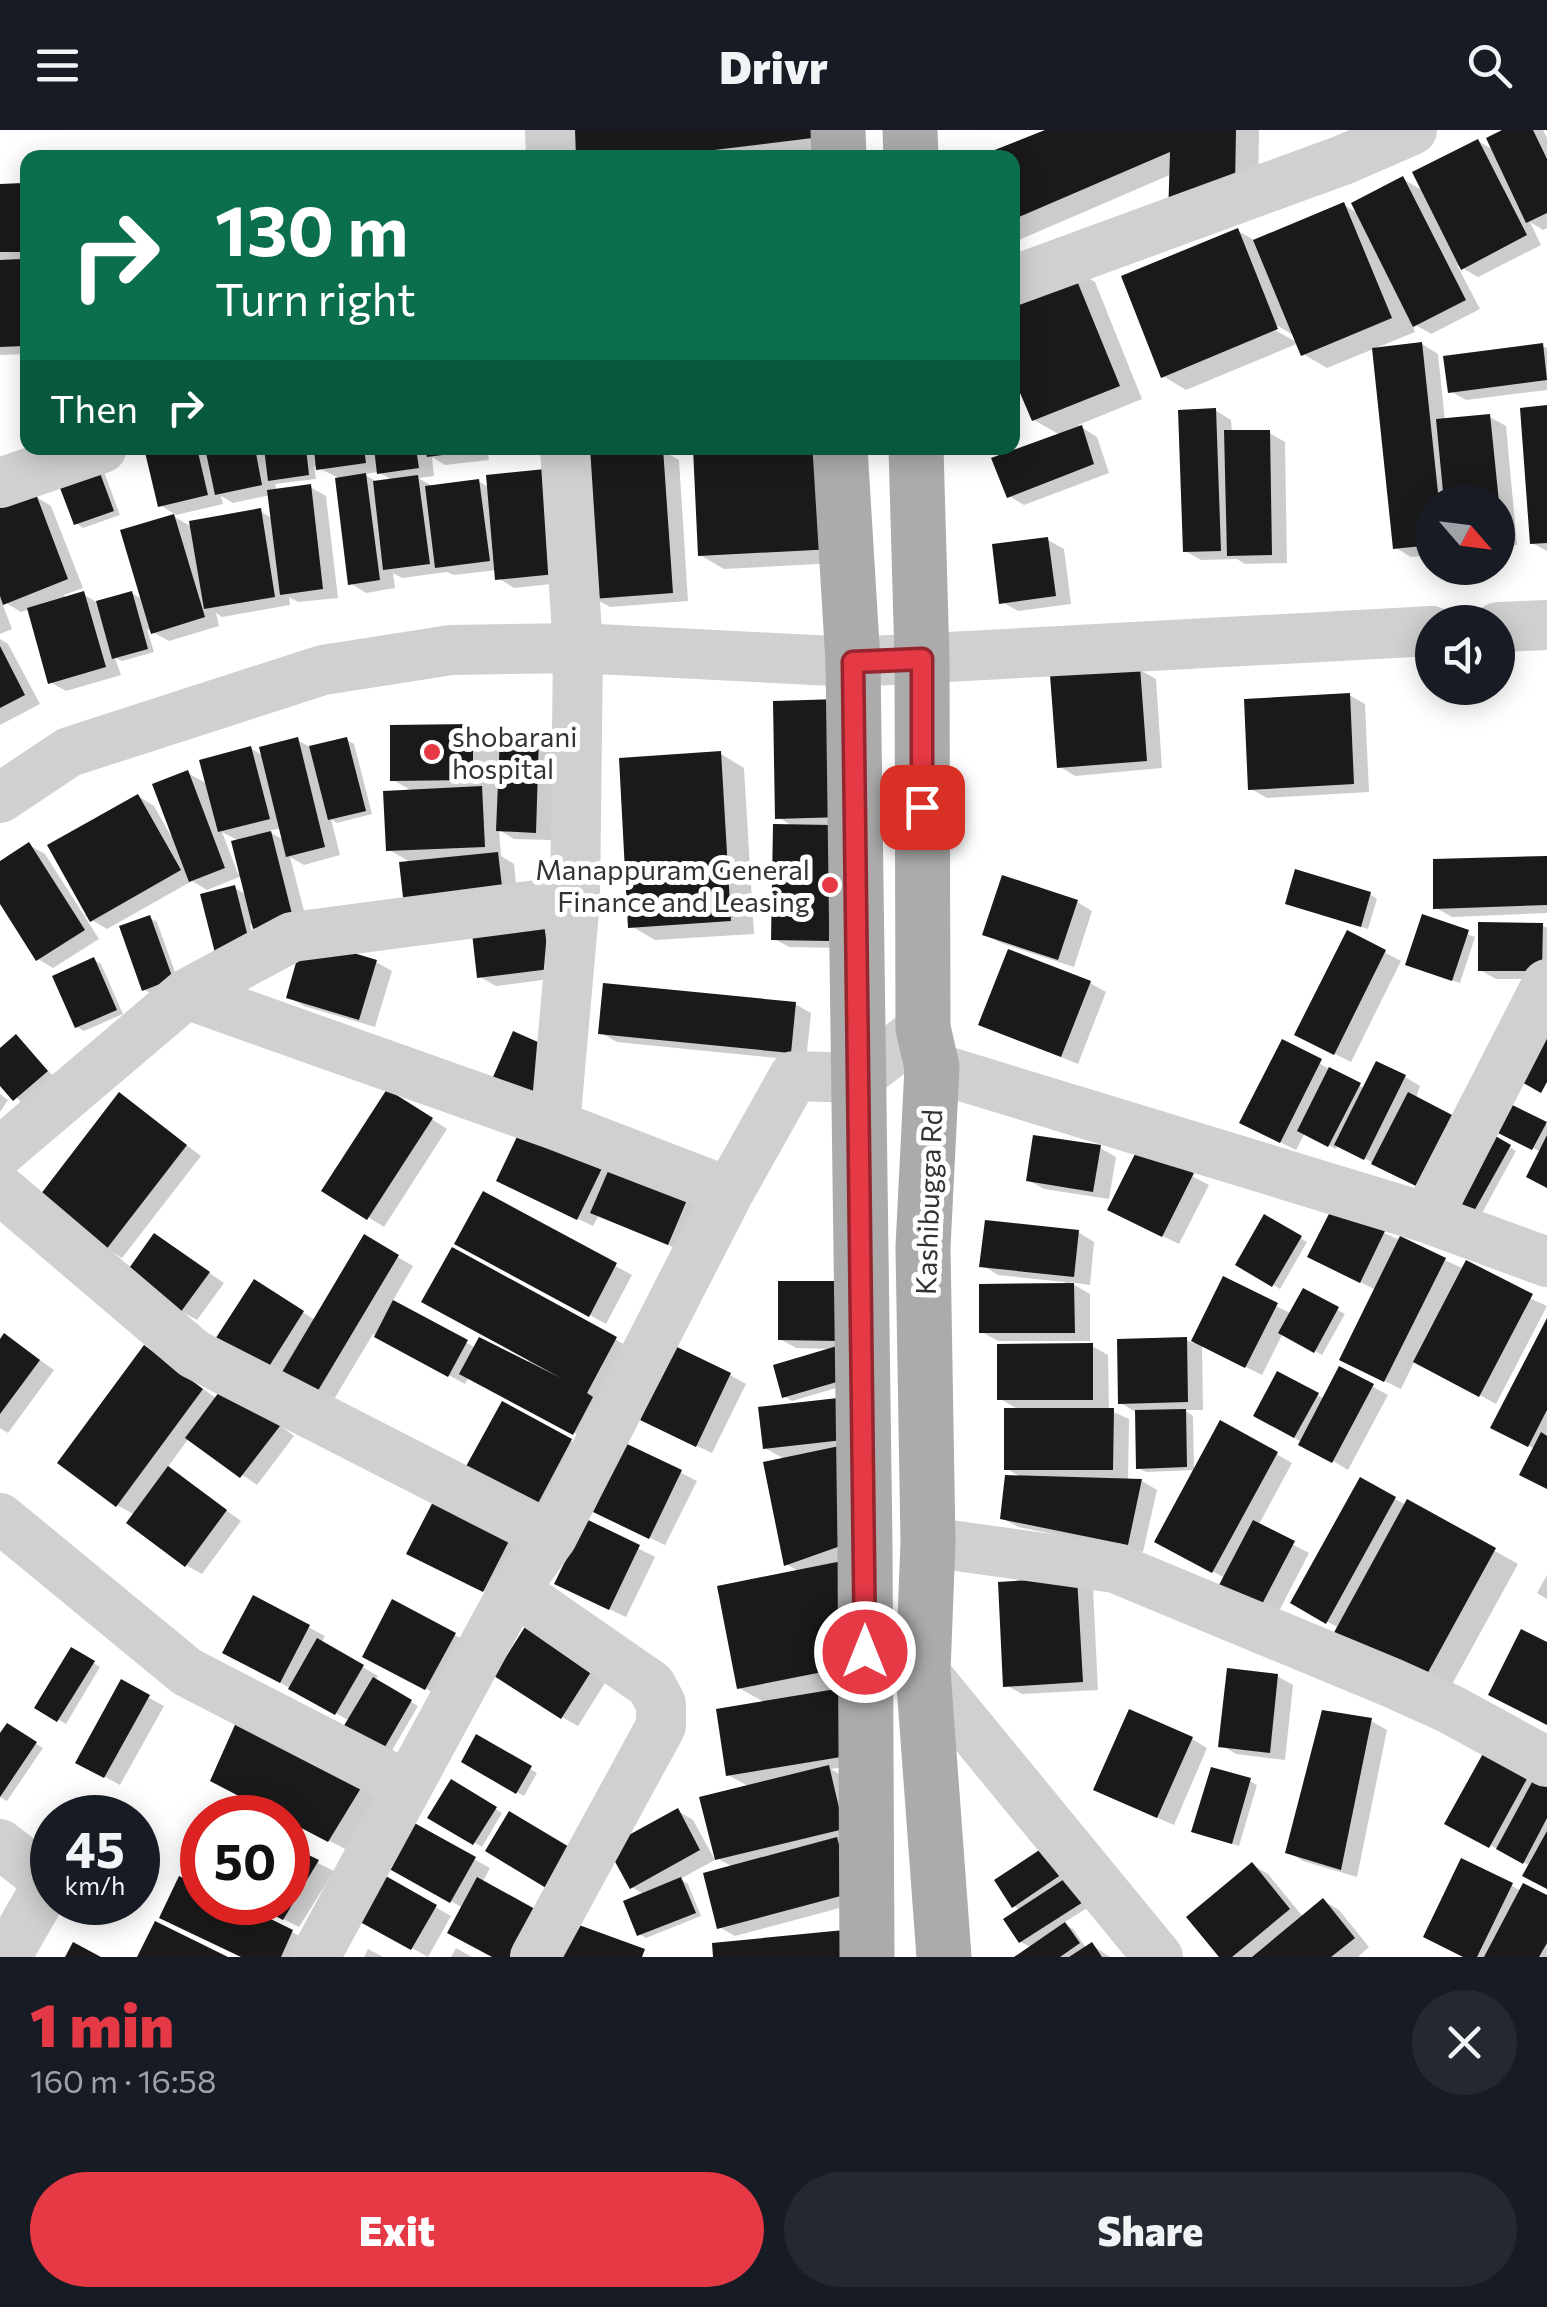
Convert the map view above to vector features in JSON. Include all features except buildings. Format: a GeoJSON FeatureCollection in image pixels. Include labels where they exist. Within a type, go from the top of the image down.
{"type":"FeatureCollection","features":[{"type":"Feature","properties":{"kind":"main road"},"geometry":{"type":"LineString","coordinates":[[840,455],[853,662],[867,1957]]}},
{"type":"Feature","properties":{"kind":"main road","name":"Kashibugga Rd"},"geometry":{"type":"LineString","coordinates":[[916,455],[928,1048],[924,1246],[928,1542],[923,1671],[944,1957]]}},
{"type":"Feature","properties":{"kind":"street"},"geometry":{"type":"LineString","coordinates":[[1020,278],[1343,160],[1412,130]]}},
{"type":"Feature","properties":{"kind":"street"},"geometry":{"type":"LineString","coordinates":[[0,483],[82,455]]}},
{"type":"Feature","properties":{"kind":"street"},"geometry":{"type":"LineString","coordinates":[[555,1124],[576,900],[578,648],[565,455]]}},
{"type":"Feature","properties":{"kind":"street"},"geometry":{"type":"LineString","coordinates":[[1515,627],[1547,625]]}},
{"type":"Feature","properties":{"kind":"street"},"geometry":{"type":"LineString","coordinates":[[0,798],[70,752],[322,670],[450,650],[578,648],[853,662],[1415,632]]}},
{"type":"Feature","properties":{"kind":"street"},"geometry":{"type":"LineString","coordinates":[[0,1152],[186,994],[292,937],[576,900]]}},
{"type":"Feature","properties":{"kind":"street"},"geometry":{"type":"LineString","coordinates":[[1426,1218],[1547,984]]}},
{"type":"Feature","properties":{"kind":"street"},"geometry":{"type":"LineString","coordinates":[[186,994],[555,1124],[729,1192]]}},
{"type":"Feature","properties":{"kind":"street"},"geometry":{"type":"LineString","coordinates":[[315,1957],[514,1590],[552,1538],[729,1192],[794,1076],[858,1078],[928,1048],[1547,1262]]}},
{"type":"Feature","properties":{"kind":"street"},"geometry":{"type":"LineString","coordinates":[[0,1189],[194,1354],[552,1538]]}},
{"type":"Feature","properties":{"kind":"street"},"geometry":{"type":"LineString","coordinates":[[0,1518],[187,1672],[408,1786]]}},
{"type":"Feature","properties":{"kind":"street"},"geometry":{"type":"LineString","coordinates":[[928,1542],[1115,1568],[1390,1682],[1450,1709],[1547,1762]]}},
{"type":"Feature","properties":{"kind":"street"},"geometry":{"type":"LineString","coordinates":[[514,1590],[651,1685],[661,1704],[661,1726],[535,1957]]}},
{"type":"Feature","properties":{"kind":"street"},"geometry":{"type":"LineString","coordinates":[[923,1671],[1158,1957]]}},
{"type":"Feature","properties":{"kind":"street"},"geometry":{"type":"LineString","coordinates":[[0,1844],[49,1882],[6,1957]]}},
{"type":"Feature","properties":{"kind":"place","name":"shobarani hospital"},"geometry":{"type":"Point","coordinates":[432,752]}},
{"type":"Feature","properties":{"kind":"place","name":"Manappuram General Finance and Leasing"},"geometry":{"type":"Point","coordinates":[830,885]}},
{"type":"Feature","properties":{"kind":"route"},"geometry":{"type":"LineString","coordinates":[[865,1652],[853,662],[922,659],[922,807]]}}]}
